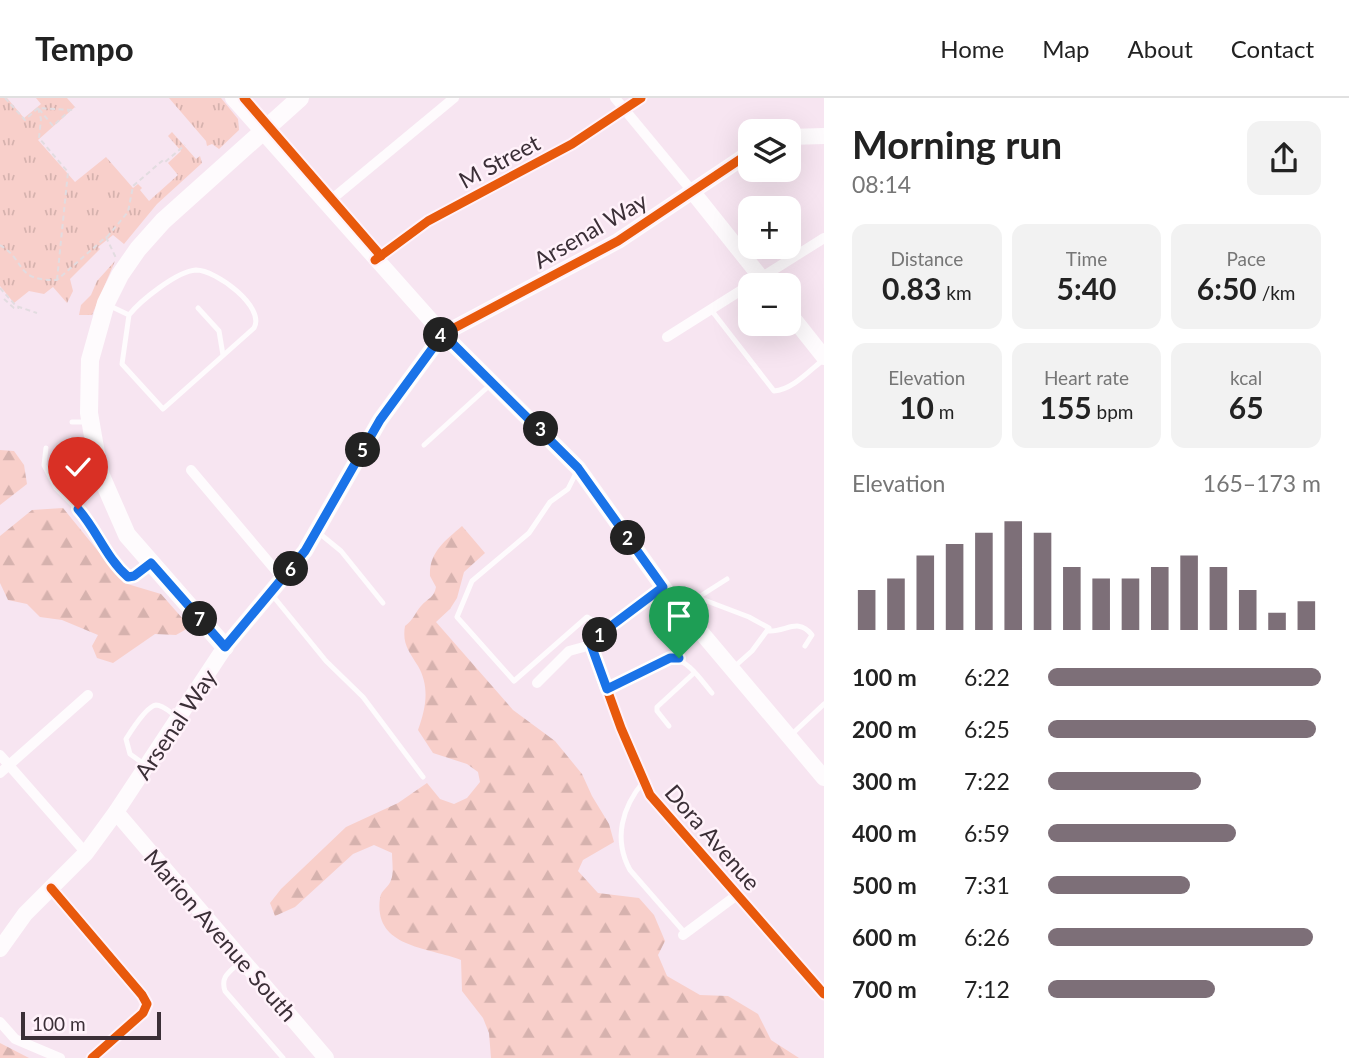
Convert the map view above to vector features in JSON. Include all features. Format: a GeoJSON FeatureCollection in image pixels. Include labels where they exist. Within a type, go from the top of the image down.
{"type":"FeatureCollection","features":[{"type":"Feature","properties":{"kind":"main road"},"geometry":{"type":"LineString","coordinates":[[233,98],[443,334],[578,468],[663,587],[824,778]]}},
{"type":"Feature","properties":{"kind":"main road"},"geometry":{"type":"LineString","coordinates":[[225,647],[127,535],[102,476],[91,422],[90,360],[106,303],[138,249],[163,221],[300,98]]}},
{"type":"Feature","properties":{"kind":"main road"},"geometry":{"type":"LineString","coordinates":[[801,137],[824,136]]}},
{"type":"Feature","properties":{"kind":"main road","name":"Arsenal Way"},"geometry":{"type":"LineString","coordinates":[[0,949],[13,928],[86,853],[116,813],[225,647],[305,551],[380,420],[443,334],[618,241],[738,161]]}},
{"type":"Feature","properties":{"kind":"main road"},"geometry":{"type":"LineString","coordinates":[[692,191],[758,273]]}},
{"type":"Feature","properties":{"kind":"main road"},"geometry":{"type":"LineString","coordinates":[[801,328],[824,358]]}},
{"type":"Feature","properties":{"kind":"main road","name":"Marion Avenue South"},"geometry":{"type":"LineString","coordinates":[[116,813],[319,1054]]}},
{"type":"Feature","properties":{"kind":"street"},"geometry":{"type":"LineString","coordinates":[[326,204],[454,98]]}},
{"type":"Feature","properties":{"kind":"street"},"geometry":{"type":"LineString","coordinates":[[615,98],[692,191]]}},
{"type":"Feature","properties":{"kind":"street","name":"M Street"},"geometry":{"type":"LineString","coordinates":[[375,260],[428,221],[572,144],[641,98]]}},
{"type":"Feature","properties":{"kind":"street"},"geometry":{"type":"LineString","coordinates":[[775,273],[824,237]]}},
{"type":"Feature","properties":{"kind":"street"},"geometry":{"type":"LineString","coordinates":[[667,337],[738,296]]}},
{"type":"Feature","properties":{"kind":"street"},"geometry":{"type":"LineString","coordinates":[[191,470],[283,579]]}},
{"type":"Feature","properties":{"kind":"street"},"geometry":{"type":"LineString","coordinates":[[537,683],[569,652],[591,645],[607,629],[663,587]]}},
{"type":"Feature","properties":{"kind":"street","name":"Dora Avenue"},"geometry":{"type":"LineString","coordinates":[[591,645],[650,795],[824,994]]}},
{"type":"Feature","properties":{"kind":"street"},"geometry":{"type":"LineString","coordinates":[[0,774],[88,695]]}},
{"type":"Feature","properties":{"kind":"street"},"geometry":{"type":"LineString","coordinates":[[0,755],[86,853]]}},
{"type":"Feature","properties":{"kind":"street"},"geometry":{"type":"LineString","coordinates":[[51,888],[147,1004],[143,1013],[92,1058]]}},
{"type":"Feature","properties":{"kind":"street"},"geometry":{"type":"LineString","coordinates":[[684,934],[737,895]]}},
{"type":"Feature","properties":{"kind":"street"},"geometry":{"type":"LineString","coordinates":[[0,1022],[15,1039],[61,1058]]}},
{"type":"Feature","properties":{"kind":"lane"},"geometry":{"type":"LineString","coordinates":[[196,270],[212,273],[240,295],[257,317],[258,323],[223,355],[163,409],[122,364],[129,315],[140,302],[179,277],[196,270]]}},
{"type":"Feature","properties":{"kind":"lane"},"geometry":{"type":"LineString","coordinates":[[106,303],[129,315]]}},
{"type":"Feature","properties":{"kind":"lane"},"geometry":{"type":"LineString","coordinates":[[198,308],[219,331],[223,355]]}},
{"type":"Feature","properties":{"kind":"lane"},"geometry":{"type":"LineString","coordinates":[[712,311],[774,391],[778,392],[796,382],[824,358]]}},
{"type":"Feature","properties":{"kind":"lane"},"geometry":{"type":"LineString","coordinates":[[424,445],[492,383]]}},
{"type":"Feature","properties":{"kind":"lane"},"geometry":{"type":"LineString","coordinates":[[72,422],[91,422]]}},
{"type":"Feature","properties":{"kind":"lane"},"geometry":{"type":"LineString","coordinates":[[46,448],[44,466],[56,488],[89,521],[120,570],[128,577],[134,576],[151,563]]}},
{"type":"Feature","properties":{"kind":"lane"},"geometry":{"type":"LineString","coordinates":[[578,468],[568,489],[550,502],[529,533],[472,581],[457,617],[514,681],[587,617],[607,629]]}},
{"type":"Feature","properties":{"kind":"lane"},"geometry":{"type":"LineString","coordinates":[[317,531],[341,551],[383,603]]}},
{"type":"Feature","properties":{"kind":"lane"},"geometry":{"type":"LineString","coordinates":[[680,608],[727,579]]}},
{"type":"Feature","properties":{"kind":"lane"},"geometry":{"type":"LineString","coordinates":[[271,593],[310,643],[363,697],[423,777]]}},
{"type":"Feature","properties":{"kind":"lane"},"geometry":{"type":"LineString","coordinates":[[699,598],[765,624],[769,631]]}},
{"type":"Feature","properties":{"kind":"lane"},"geometry":{"type":"LineString","coordinates":[[731,669],[752,651],[769,631],[790,626],[803,627],[812,635],[805,646]]}},
{"type":"Feature","properties":{"kind":"lane"},"geometry":{"type":"LineString","coordinates":[[607,689],[670,658],[679,658],[712,692]]}},
{"type":"Feature","properties":{"kind":"lane"},"geometry":{"type":"LineString","coordinates":[[669,726],[657,711],[657,707],[694,673]]}},
{"type":"Feature","properties":{"kind":"lane"},"geometry":{"type":"LineString","coordinates":[[789,737],[824,704]]}},
{"type":"Feature","properties":{"kind":"lane"},"geometry":{"type":"LineString","coordinates":[[147,766],[130,754],[126,739],[149,708],[156,705],[179,718]]}},
{"type":"Feature","properties":{"kind":"lane"},"geometry":{"type":"LineString","coordinates":[[644,781],[632,797],[622,824],[621,843],[624,858],[630,870],[684,934]]}},
{"type":"Feature","properties":{"kind":"lane"},"geometry":{"type":"LineString","coordinates":[[242,960],[224,977],[222,982],[225,991],[284,1058]]}},
{"type":"Feature","properties":{"kind":"path"},"geometry":{"type":"LineString","coordinates":[[5,98],[25,120],[38,108],[71,110]]}},
{"type":"Feature","properties":{"kind":"path"},"geometry":{"type":"LineString","coordinates":[[38,108],[53,126],[75,107]]}},
{"type":"Feature","properties":{"kind":"path"},"geometry":{"type":"LineString","coordinates":[[38,108],[41,119],[39,138],[68,172],[57,280]]}},
{"type":"Feature","properties":{"kind":"path"},"geometry":{"type":"LineString","coordinates":[[0,245],[8,249],[27,275],[38,280],[57,280],[106,237],[128,212],[133,186],[185,145]]}},
{"type":"Feature","properties":{"kind":"path"},"geometry":{"type":"LineString","coordinates":[[106,237],[117,260],[127,265]]}},
{"type":"Feature","properties":{"kind":"path"},"geometry":{"type":"LineString","coordinates":[[0,288],[19,307],[37,313]]}},
{"type":"Feature","properties":{"kind":"path"},"geometry":{"type":"LineString","coordinates":[[4,299],[16,310],[19,307]]}},
{"type":"Feature","properties":{"kind":"green space"},"geometry":{"type":"Polygon","coordinates":[[[0,98],[7,98],[24,118],[41,104],[36,98],[67,98],[75,107],[38,140],[75,182],[106,157],[133,188],[138,184],[142,188],[140,190],[149,201],[178,175],[168,163],[181,151],[168,136],[172,132],[196,159],[200,156],[202,163],[157,204],[124,244],[113,235],[98,247],[100,249],[70,279],[73,291],[67,303],[53,287],[44,294],[29,291],[14,303],[0,286],[0,98]]]}},
{"type":"Feature","properties":{"kind":"green space"},"geometry":{"type":"Polygon","coordinates":[[[169,98],[221,98],[238,119],[239,130],[219,149],[212,144],[207,146],[206,141],[169,98]]]}},
{"type":"Feature","properties":{"kind":"green space"},"geometry":{"type":"Polygon","coordinates":[[[115,261],[92,315],[79,315],[81,305],[91,295],[97,281],[115,261]]]}},
{"type":"Feature","properties":{"kind":"green space"},"geometry":{"type":"Polygon","coordinates":[[[0,450],[14,451],[24,465],[27,484],[0,505],[0,450]]]}},
{"type":"Feature","properties":{"kind":"green space"},"geometry":{"type":"Polygon","coordinates":[[[63,508],[124,583],[161,594],[190,627],[176,635],[155,634],[113,663],[97,658],[92,646],[98,635],[62,620],[40,617],[27,604],[8,600],[0,583],[0,536],[32,510],[63,508]]]}},
{"type":"Feature","properties":{"kind":"green space"},"geometry":{"type":"Polygon","coordinates":[[[462,526],[485,553],[464,572],[457,598],[436,622],[513,710],[555,741],[582,774],[609,824],[614,842],[583,860],[578,871],[598,893],[639,898],[654,915],[665,941],[658,955],[667,976],[700,995],[728,996],[758,1014],[771,1040],[799,1058],[491,1058],[489,1033],[483,1018],[462,991],[461,960],[406,943],[385,927],[380,914],[380,898],[392,877],[392,853],[374,845],[353,854],[295,907],[275,916],[270,903],[281,889],[346,827],[398,803],[427,783],[440,799],[454,804],[467,798],[480,782],[478,772],[467,764],[433,753],[418,730],[425,706],[424,682],[405,638],[405,626],[435,591],[430,568],[435,554],[462,526]]]}},
{"type":"Feature","properties":{"kind":"green space"},"geometry":{"type":"Polygon","coordinates":[[[0,1043],[29,1058],[0,1058],[0,1043]]]}},
{"type":"Feature","properties":{"kind":"cycle path"},"geometry":{"type":"LineString","coordinates":[[244,98],[381,256]]}},
{"type":"Feature","properties":{"kind":"cycle path"},"geometry":{"type":"LineString","coordinates":[[375,260],[428,221],[572,144],[641,98]]}},
{"type":"Feature","properties":{"kind":"cycle path"},"geometry":{"type":"LineString","coordinates":[[443,334],[618,241],[738,161]]}},
{"type":"Feature","properties":{"kind":"cycle path"},"geometry":{"type":"LineString","coordinates":[[591,645],[621,728],[650,795],[824,994]]}},
{"type":"Feature","properties":{"kind":"cycle path"},"geometry":{"type":"LineString","coordinates":[[51,888],[147,1004],[143,1013],[92,1058]]}},
{"type":"Feature","properties":{"kind":"route"},"geometry":{"type":"LineString","coordinates":[[78,509],[89,521],[120,570],[128,577],[134,576],[151,563],[225,647],[305,551],[380,420],[443,334],[578,468],[663,587],[607,629],[591,645],[607,689],[670,658],[679,658]]}}]}
